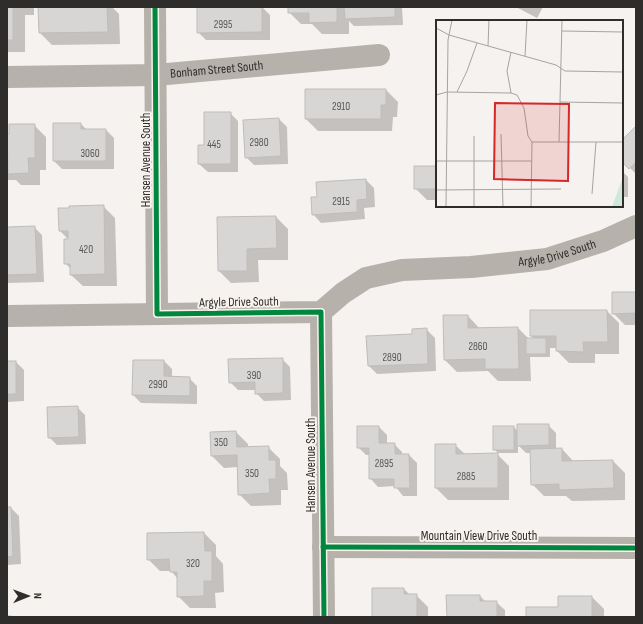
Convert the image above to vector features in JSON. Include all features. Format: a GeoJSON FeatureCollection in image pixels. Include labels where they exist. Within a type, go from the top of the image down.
{"type":"FeatureCollection","features":[{"type":"Feature","properties":{"kind":"street","name":"Hansen Avenue South"},"geometry":{"type":"LineString","coordinates":[[156,7],[157,314]]}},
{"type":"Feature","properties":{"kind":"street","name":"Bonham Street South"},"geometry":{"type":"LineString","coordinates":[[7,77],[156,76],[379,55]]}},
{"type":"Feature","properties":{"kind":"street","name":"Argyle Drive South"},"geometry":{"type":"LineString","coordinates":[[7,316],[321,312],[344,293],[366,278],[402,270],[471,267],[547,259],[603,241],[636,226]]}},
{"type":"Feature","properties":{"kind":"street","name":"Hansen Avenue South"},"geometry":{"type":"LineString","coordinates":[[321,312],[324,617]]}},
{"type":"Feature","properties":{"kind":"street","name":"Mountain View Drive South"},"geometry":{"type":"LineString","coordinates":[[323,547],[636,548]]}},
{"type":"Feature","properties":{"kind":"building"},"geometry":{"type":"Polygon","coordinates":[[[7,7],[13,7],[13,40],[7,40],[7,7]]]}},
{"type":"Feature","properties":{"kind":"building"},"geometry":{"type":"Polygon","coordinates":[[[38,7],[107,7],[108,32],[39,33],[38,7]]]}},
{"type":"Feature","properties":{"kind":"building"},"geometry":{"type":"Polygon","coordinates":[[[197,7],[262,7],[262,32],[197,33],[197,7]]]}},
{"type":"Feature","properties":{"kind":"building"},"geometry":{"type":"Polygon","coordinates":[[[288,7],[337,7],[337,22],[309,23],[309,13],[288,13],[288,7]]]}},
{"type":"Feature","properties":{"kind":"building"},"geometry":{"type":"Polygon","coordinates":[[[344,7],[395,7],[395,17],[345,19],[344,7]]]}},
{"type":"Feature","properties":{"kind":"building"},"geometry":{"type":"Polygon","coordinates":[[[305,89],[386,89],[386,105],[381,105],[381,119],[305,119],[305,89]]]}},
{"type":"Feature","properties":{"kind":"building"},"geometry":{"type":"Polygon","coordinates":[[[204,112],[231,112],[231,164],[198,164],[198,145],[204,145],[204,112]]]}},
{"type":"Feature","properties":{"kind":"building"},"geometry":{"type":"Polygon","coordinates":[[[279,118],[281,156],[245,158],[243,120],[279,118]]]}},
{"type":"Feature","properties":{"kind":"building"},"geometry":{"type":"Polygon","coordinates":[[[53,123],[81,123],[81,129],[106,129],[106,161],[53,161],[53,123]]]}},
{"type":"Feature","properties":{"kind":"building"},"geometry":{"type":"Polygon","coordinates":[[[9,124],[35,124],[35,158],[28,158],[29,173],[8,174],[7,134],[9,134],[9,124]]]}},
{"type":"Feature","properties":{"kind":"building"},"geometry":{"type":"Polygon","coordinates":[[[636,126],[636,162],[629,169],[623,163],[623,139],[636,126]]]}},
{"type":"Feature","properties":{"kind":"building"},"geometry":{"type":"Polygon","coordinates":[[[414,166],[436,166],[436,189],[414,189],[414,166]]]}},
{"type":"Feature","properties":{"kind":"building"},"geometry":{"type":"Polygon","coordinates":[[[366,179],[367,199],[357,200],[357,212],[312,215],[311,197],[317,197],[316,182],[366,179]]]}},
{"type":"Feature","properties":{"kind":"building"},"geometry":{"type":"Polygon","coordinates":[[[104,205],[105,274],[70,275],[70,264],[64,264],[64,239],[68,239],[68,231],[59,231],[58,208],[69,208],[69,206],[104,205]]]}},
{"type":"Feature","properties":{"kind":"building"},"geometry":{"type":"Polygon","coordinates":[[[276,216],[277,248],[247,249],[247,271],[218,271],[217,217],[276,216]]]}},
{"type":"Feature","properties":{"kind":"building"},"geometry":{"type":"Polygon","coordinates":[[[35,226],[37,274],[7,275],[7,227],[35,226]]]}},
{"type":"Feature","properties":{"kind":"building"},"geometry":{"type":"Polygon","coordinates":[[[612,292],[636,292],[636,313],[612,314],[612,292]]]}},
{"type":"Feature","properties":{"kind":"building"},"geometry":{"type":"Polygon","coordinates":[[[530,310],[607,310],[608,342],[583,342],[584,352],[556,351],[556,336],[530,336],[530,310]]]}},
{"type":"Feature","properties":{"kind":"building"},"geometry":{"type":"Polygon","coordinates":[[[443,315],[468,315],[468,328],[518,327],[519,369],[485,369],[485,359],[444,360],[443,315]]]}},
{"type":"Feature","properties":{"kind":"building"},"geometry":{"type":"Polygon","coordinates":[[[427,328],[428,364],[368,366],[366,336],[412,334],[412,329],[427,328]]]}},
{"type":"Feature","properties":{"kind":"building"},"geometry":{"type":"Polygon","coordinates":[[[526,338],[546,338],[546,354],[526,354],[526,338]]]}},
{"type":"Feature","properties":{"kind":"building"},"geometry":{"type":"Polygon","coordinates":[[[283,358],[283,393],[255,394],[255,382],[229,383],[228,359],[283,358]]]}},
{"type":"Feature","properties":{"kind":"building"},"geometry":{"type":"Polygon","coordinates":[[[133,360],[164,360],[164,376],[190,377],[190,396],[132,395],[133,360]]]}},
{"type":"Feature","properties":{"kind":"building"},"geometry":{"type":"Polygon","coordinates":[[[7,361],[16,361],[16,394],[7,394],[7,361]]]}},
{"type":"Feature","properties":{"kind":"building"},"geometry":{"type":"Polygon","coordinates":[[[78,406],[79,437],[48,438],[47,407],[78,406]]]}},
{"type":"Feature","properties":{"kind":"building"},"geometry":{"type":"Polygon","coordinates":[[[517,424],[549,424],[549,445],[517,446],[517,424]]]}},
{"type":"Feature","properties":{"kind":"building"},"geometry":{"type":"Polygon","coordinates":[[[357,426],[379,426],[379,443],[395,443],[395,454],[409,454],[410,488],[394,488],[394,479],[369,479],[369,448],[357,448],[357,426]]]}},
{"type":"Feature","properties":{"kind":"building"},"geometry":{"type":"Polygon","coordinates":[[[493,426],[514,426],[514,450],[493,450],[493,426]]]}},
{"type":"Feature","properties":{"kind":"building"},"geometry":{"type":"Polygon","coordinates":[[[236,431],[237,447],[269,446],[269,460],[276,460],[276,479],[269,479],[270,493],[238,495],[237,455],[211,456],[210,432],[236,431]]]}},
{"type":"Feature","properties":{"kind":"building"},"geometry":{"type":"Polygon","coordinates":[[[435,444],[456,444],[456,454],[498,453],[498,488],[435,488],[435,444]]]}},
{"type":"Feature","properties":{"kind":"building"},"geometry":{"type":"Polygon","coordinates":[[[562,448],[562,461],[613,460],[614,488],[559,490],[559,484],[531,485],[530,449],[562,448]]]}},
{"type":"Feature","properties":{"kind":"building"},"geometry":{"type":"Polygon","coordinates":[[[7,507],[11,507],[13,556],[7,557],[7,507]]]}},
{"type":"Feature","properties":{"kind":"building"},"geometry":{"type":"Polygon","coordinates":[[[204,532],[205,551],[212,551],[212,581],[204,581],[204,596],[177,597],[177,572],[170,572],[169,559],[147,560],[147,533],[204,532]]]}},
{"type":"Feature","properties":{"kind":"building"},"geometry":{"type":"Polygon","coordinates":[[[372,588],[404,588],[404,594],[417,594],[417,617],[372,617],[372,588]]]}},
{"type":"Feature","properties":{"kind":"building"},"geometry":{"type":"Polygon","coordinates":[[[446,595],[480,595],[480,601],[497,601],[497,617],[447,617],[446,595]]]}},
{"type":"Feature","properties":{"kind":"building"},"geometry":{"type":"Polygon","coordinates":[[[558,596],[592,596],[592,617],[526,617],[526,607],[558,607],[558,596]]]}},
{"type":"Feature","properties":{"kind":"cycle path"},"geometry":{"type":"LineString","coordinates":[[155,7],[157,314],[321,312],[324,617]]}},
{"type":"Feature","properties":{"kind":"cycle path"},"geometry":{"type":"LineString","coordinates":[[323,547],[636,548]]}}]}
